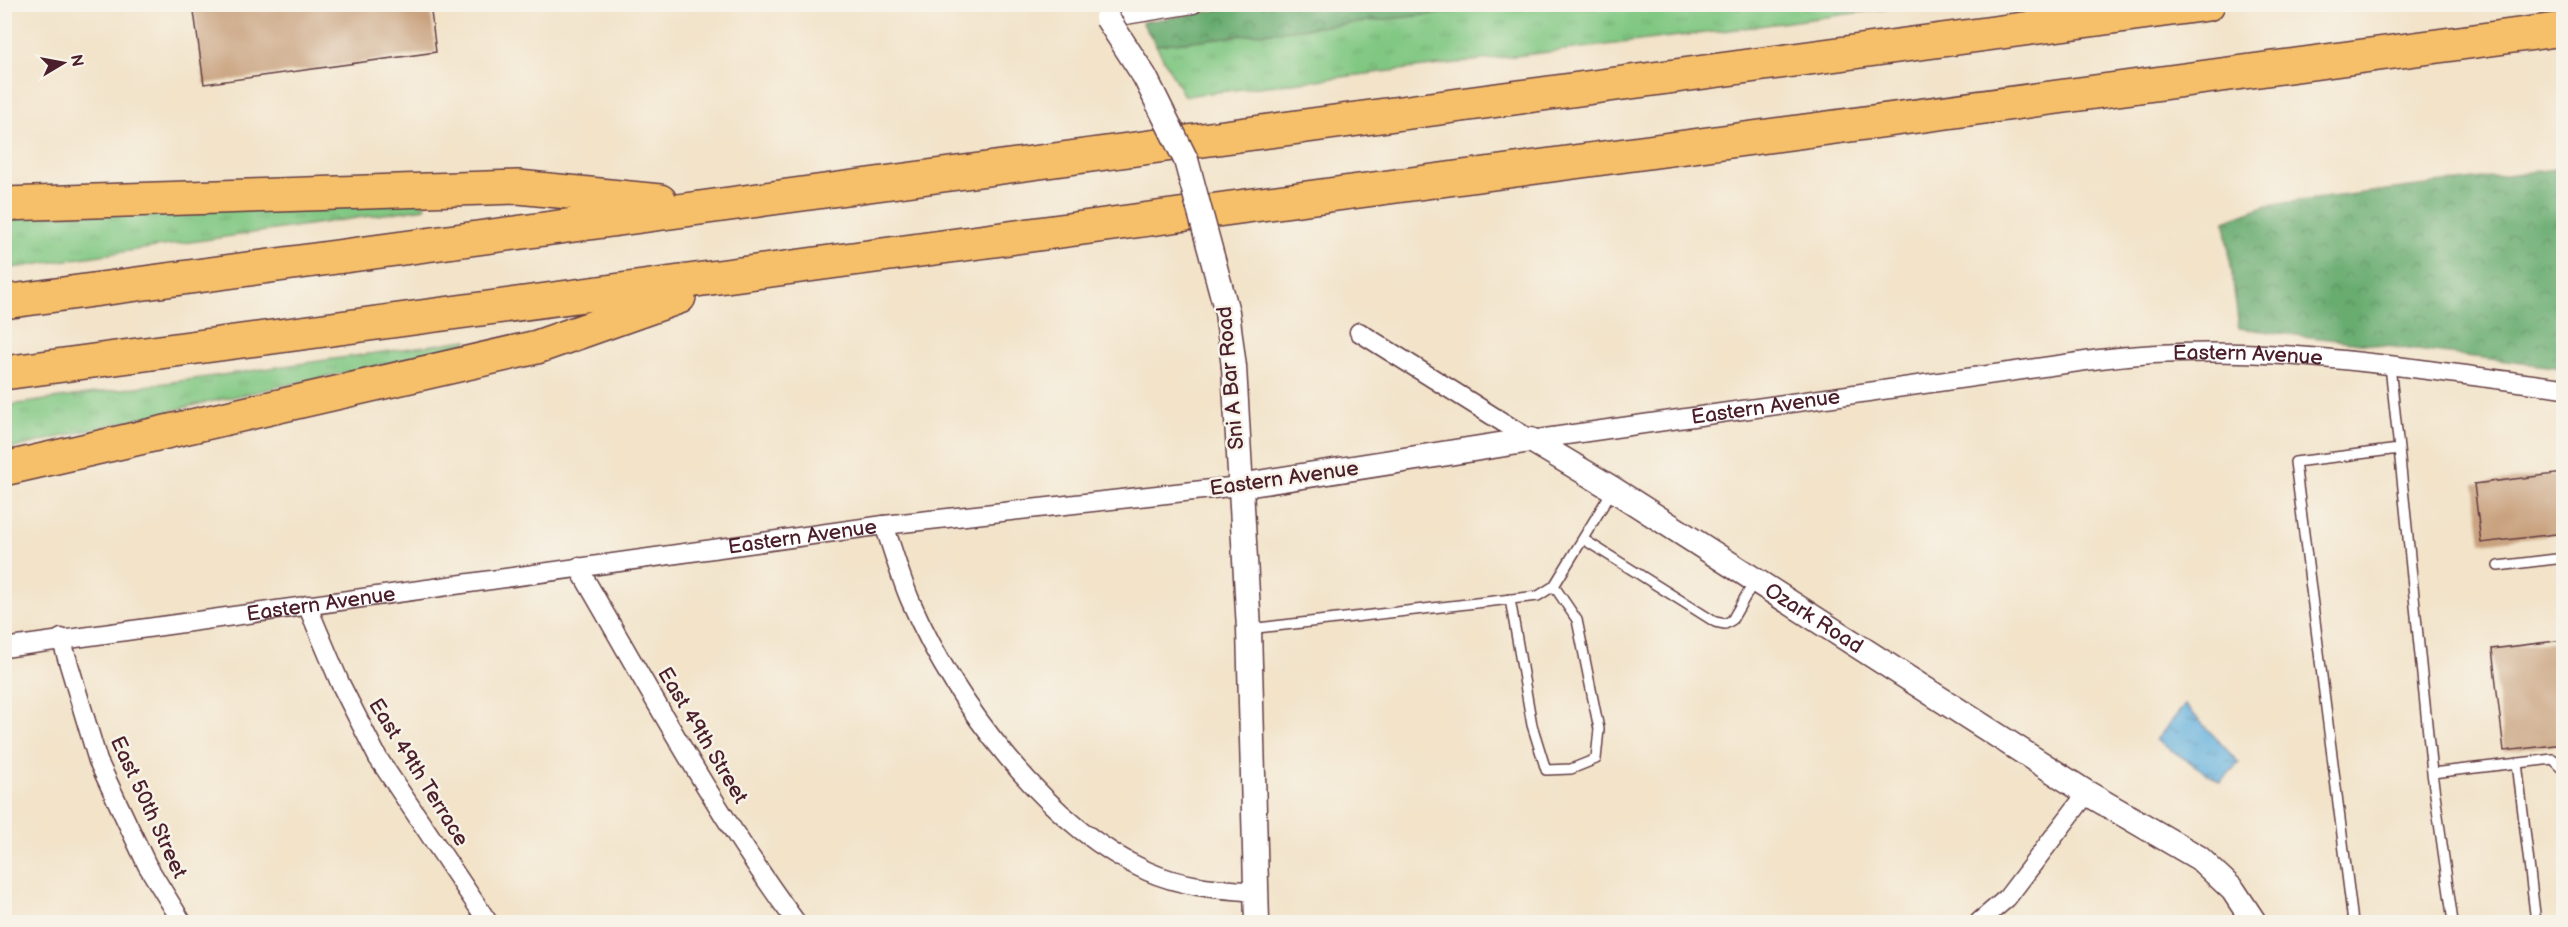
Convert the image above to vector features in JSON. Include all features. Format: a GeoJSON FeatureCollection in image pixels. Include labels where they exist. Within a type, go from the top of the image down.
{"type":"FeatureCollection","features":[{"type":"Feature","properties":{"kind":"highway"},"geometry":{"type":"LineString","coordinates":[[4,302],[2208,4]]}},
{"type":"Feature","properties":{"kind":"highway"},"geometry":{"type":"LineString","coordinates":[[4,373],[2564,29]]}},
{"type":"Feature","properties":{"kind":"highway"},"geometry":{"type":"LineString","coordinates":[[4,204],[518,187],[715,206]]}},
{"type":"Feature","properties":{"kind":"highway"},"geometry":{"type":"LineString","coordinates":[[4,470],[537,347],[743,274]]}},
{"type":"Feature","properties":{"kind":"street"},"geometry":{"type":"LineString","coordinates":[[1102,11],[1193,4]]}},
{"type":"Feature","properties":{"kind":"street","name":"Sni A Bar Road"},"geometry":{"type":"LineString","coordinates":[[1102,11],[1145,77],[1186,160],[1227,312],[1234,367],[1239,486],[1250,629],[1257,922]]}},
{"type":"Feature","properties":{"kind":"street","name":"Ozark Road"},"geometry":{"type":"LineString","coordinates":[[1359,332],[1613,489],[2087,793],[2199,858],[2234,890],[2254,922]]}},
{"type":"Feature","properties":{"kind":"street","name":"Eastern Avenue"},"geometry":{"type":"LineString","coordinates":[[4,648],[61,638],[884,525],[1239,486],[1531,440],[2146,354],[2191,351],[2254,353],[2390,366],[2564,388]]}},
{"type":"Feature","properties":{"kind":"street"},"geometry":{"type":"LineString","coordinates":[[884,525],[910,601],[945,669],[987,732],[1044,797],[1100,845],[1147,872],[1199,887],[1258,892]]}},
{"type":"Feature","properties":{"kind":"street","name":"East 49th Street"},"geometry":{"type":"LineString","coordinates":[[578,567],[678,739],[772,890],[796,922]]}},
{"type":"Feature","properties":{"kind":"street","name":"East 49th Terrace"},"geometry":{"type":"LineString","coordinates":[[307,605],[339,683],[378,758],[488,922]]}},
{"type":"Feature","properties":{"kind":"street","name":"East 50th Street"},"geometry":{"type":"LineString","coordinates":[[61,638],[98,761],[147,865],[182,922]]}},
{"type":"Feature","properties":{"kind":"street"},"geometry":{"type":"LineString","coordinates":[[1979,922],[2007,898],[2087,793]]}},
{"type":"Feature","properties":{"kind":"lane"},"geometry":{"type":"LineString","coordinates":[[59,4],[66,4]]}},
{"type":"Feature","properties":{"kind":"lane"},"geometry":{"type":"LineString","coordinates":[[2390,366],[2432,773],[2453,922]]}},
{"type":"Feature","properties":{"kind":"lane"},"geometry":{"type":"LineString","coordinates":[[2353,922],[2295,462],[2398,449]]}},
{"type":"Feature","properties":{"kind":"lane"},"geometry":{"type":"LineString","coordinates":[[1250,629],[1538,596],[1554,586],[1613,489]]}},
{"type":"Feature","properties":{"kind":"lane"},"geometry":{"type":"LineString","coordinates":[[1583,539],[1715,622],[1725,624],[1732,620],[1755,580]]}},
{"type":"Feature","properties":{"kind":"lane"},"geometry":{"type":"LineString","coordinates":[[2498,566],[2564,558]]}},
{"type":"Feature","properties":{"kind":"lane"},"geometry":{"type":"LineString","coordinates":[[1510,599],[1532,725],[1546,770],[1571,769],[1596,759],[1599,729],[1577,620],[1554,586]]}},
{"type":"Feature","properties":{"kind":"lane"},"geometry":{"type":"LineString","coordinates":[[2432,773],[2553,759],[2564,770]]}},
{"type":"Feature","properties":{"kind":"lane"},"geometry":{"type":"LineString","coordinates":[[2517,764],[2536,922]]}},
{"type":"Feature","properties":{"kind":"green space"},"geometry":{"type":"Polygon","coordinates":[[[1257,4],[1513,5],[1156,45],[1142,22],[1257,4]]]}},
{"type":"Feature","properties":{"kind":"green space"},"geometry":{"type":"Polygon","coordinates":[[[1513,4],[1914,5],[1729,30],[1184,96],[1156,45],[1513,4]]]}},
{"type":"Feature","properties":{"kind":"green space"},"geometry":{"type":"Polygon","coordinates":[[[2563,168],[2563,368],[2239,328],[2225,221],[2267,205],[2563,168]]]}},
{"type":"Feature","properties":{"kind":"green space"},"geometry":{"type":"Polygon","coordinates":[[[423,198],[425,208],[5,269],[4,217],[423,198]]]}},
{"type":"Feature","properties":{"kind":"green space"},"geometry":{"type":"Polygon","coordinates":[[[467,340],[468,346],[195,405],[5,450],[4,406],[467,340]]]}},
{"type":"Feature","properties":{"kind":"water"},"geometry":{"type":"Polygon","coordinates":[[[2185,705],[2239,763],[2220,782],[2156,740],[2185,705]]]}},
{"type":"Feature","properties":{"kind":"building"},"geometry":{"type":"Polygon","coordinates":[[[193,4],[430,4],[436,52],[204,84],[193,4]]]}},
{"type":"Feature","properties":{"kind":"building"},"geometry":{"type":"Polygon","coordinates":[[[2564,473],[2564,533],[2481,543],[2474,484],[2564,473]]]}},
{"type":"Feature","properties":{"kind":"building"},"geometry":{"type":"Polygon","coordinates":[[[2564,640],[2564,744],[2504,751],[2492,649],[2564,640]]]}}]}
